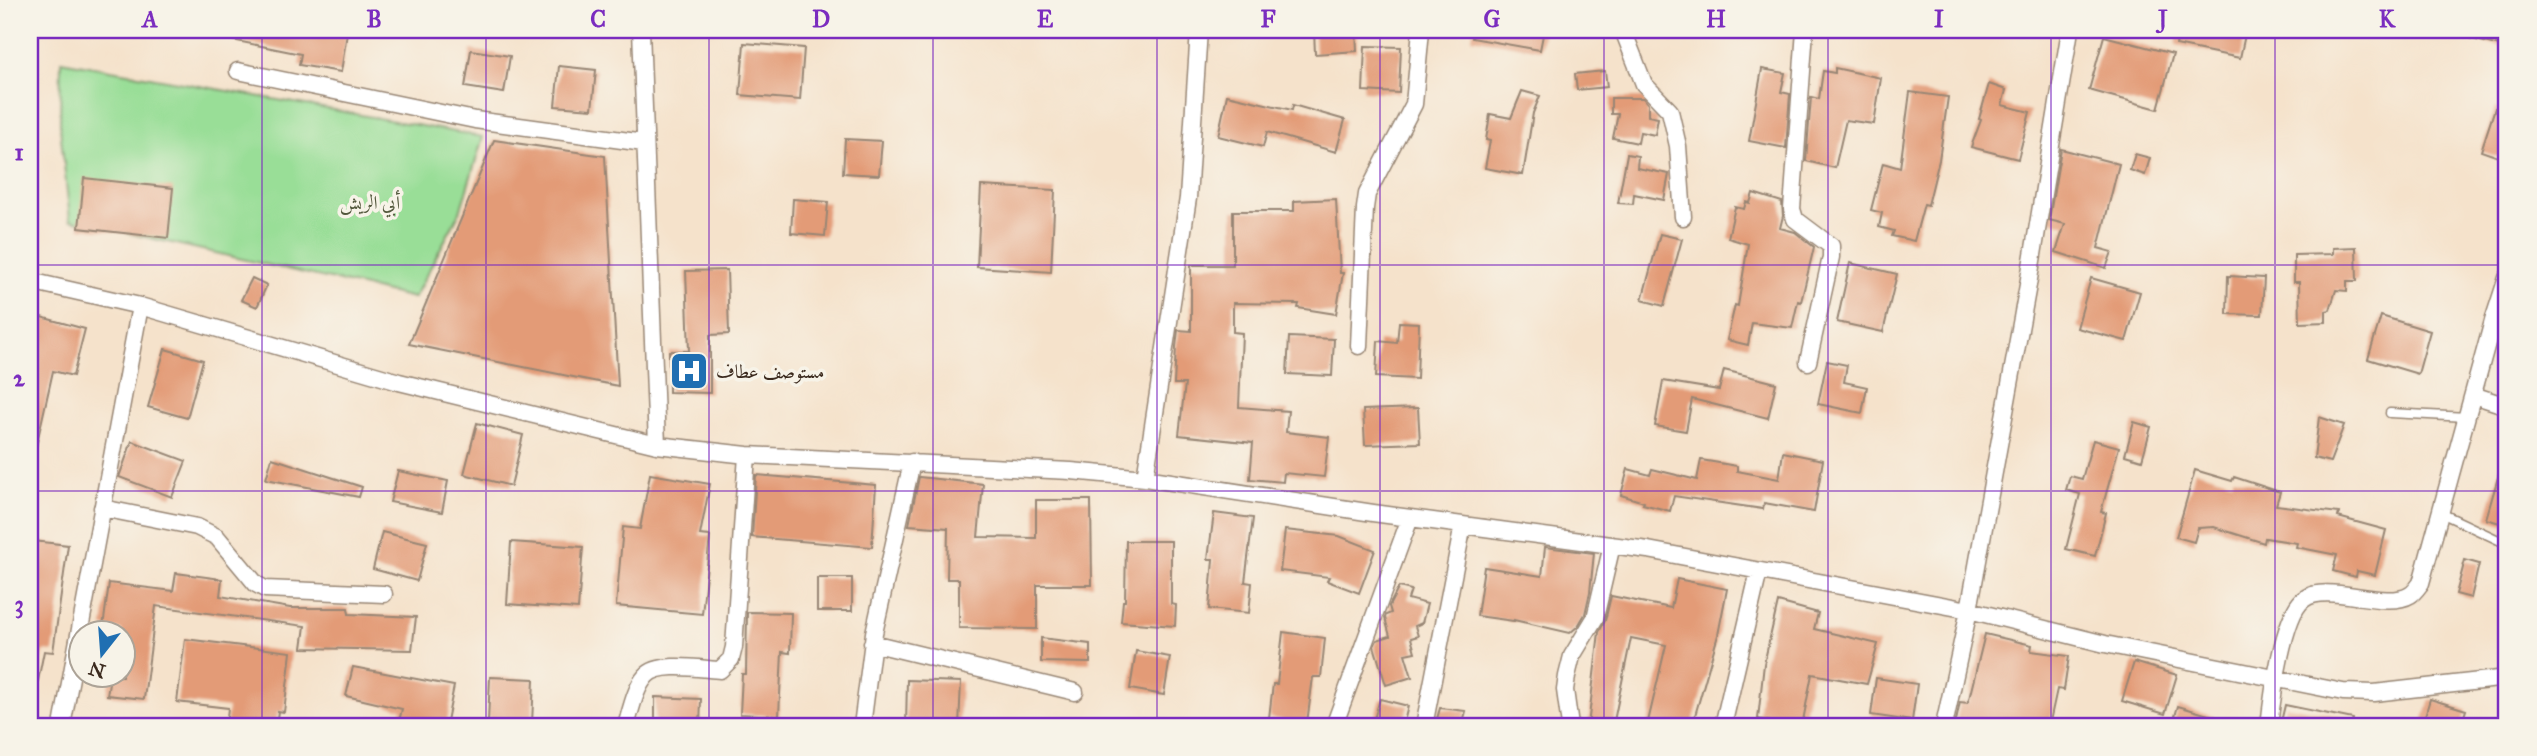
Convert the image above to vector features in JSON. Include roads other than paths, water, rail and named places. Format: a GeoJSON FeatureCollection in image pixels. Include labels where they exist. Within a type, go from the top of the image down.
{"type":"FeatureCollection","features":[{"type":"Feature","properties":{"kind":"street"},"geometry":{"type":"LineString","coordinates":[[641,30],[657,445]]}},
{"type":"Feature","properties":{"kind":"street"},"geometry":{"type":"LineString","coordinates":[[1146,478],[1188,198],[1199,30]]}},
{"type":"Feature","properties":{"kind":"street"},"geometry":{"type":"LineString","coordinates":[[1359,346],[1367,194],[1414,104],[1421,30]]}},
{"type":"Feature","properties":{"kind":"street"},"geometry":{"type":"LineString","coordinates":[[1623,30],[1644,84],[1670,111],[1678,146],[1683,217]]}},
{"type":"Feature","properties":{"kind":"street"},"geometry":{"type":"LineString","coordinates":[[1805,30],[1792,209],[1795,219],[1831,246],[1831,257],[1808,362]]}},
{"type":"Feature","properties":{"kind":"street"},"geometry":{"type":"LineString","coordinates":[[1944,726],[1969,610],[2028,285],[2070,30]]}},
{"type":"Feature","properties":{"kind":"street"},"geometry":{"type":"LineString","coordinates":[[238,71],[475,120],[644,143]]}},
{"type":"Feature","properties":{"kind":"street"},"geometry":{"type":"LineString","coordinates":[[2269,726],[2274,678],[2291,619],[2302,600],[2315,593],[2392,599],[2409,596],[2421,583],[2507,278]]}},
{"type":"Feature","properties":{"kind":"street"},"geometry":{"type":"LineString","coordinates":[[30,284],[140,306],[376,376],[657,445],[747,455],[1071,471],[1146,478],[1612,545],[1969,610],[2105,644],[2343,692],[2374,693],[2507,678]]}},
{"type":"Feature","properties":{"kind":"street"},"geometry":{"type":"LineString","coordinates":[[62,726],[140,306]]}},
{"type":"Feature","properties":{"kind":"street"},"geometry":{"type":"LineString","coordinates":[[2473,395],[2507,407]]}},
{"type":"Feature","properties":{"kind":"street"},"geometry":{"type":"LineString","coordinates":[[626,726],[640,685],[651,671],[662,667],[720,670],[732,659],[747,455]]}},
{"type":"Feature","properties":{"kind":"street"},"geometry":{"type":"LineString","coordinates":[[862,726],[873,643],[912,462]]}},
{"type":"Feature","properties":{"kind":"street"},"geometry":{"type":"LineString","coordinates":[[102,508],[197,527],[209,532],[217,537],[256,584],[265,589],[384,594]]}},
{"type":"Feature","properties":{"kind":"street"},"geometry":{"type":"LineString","coordinates":[[1334,726],[1410,518]]}},
{"type":"Feature","properties":{"kind":"street"},"geometry":{"type":"LineString","coordinates":[[1424,726],[1463,525]]}},
{"type":"Feature","properties":{"kind":"street"},"geometry":{"type":"LineString","coordinates":[[1570,726],[1565,690],[1567,676],[1572,656],[1595,618],[1612,545]]}},
{"type":"Feature","properties":{"kind":"street"},"geometry":{"type":"LineString","coordinates":[[1723,726],[1759,571]]}},
{"type":"Feature","properties":{"kind":"street"},"geometry":{"type":"LineString","coordinates":[[873,643],[1075,692]]}},
{"type":"Feature","properties":{"kind":"lane"},"geometry":{"type":"LineString","coordinates":[[2390,413],[2467,417]]}},
{"type":"Feature","properties":{"kind":"lane"},"geometry":{"type":"LineString","coordinates":[[2441,513],[2507,544]]}},
{"type":"Feature","properties":{"kind":"place","name":"مستوصف عطاف"},"geometry":{"type":"Point","coordinates":[689,371]}},
{"type":"Feature","properties":{"kind":"park label","name":"أبي الريش"},"geometry":{"type":"Point","coordinates":[370,202]}}]}
